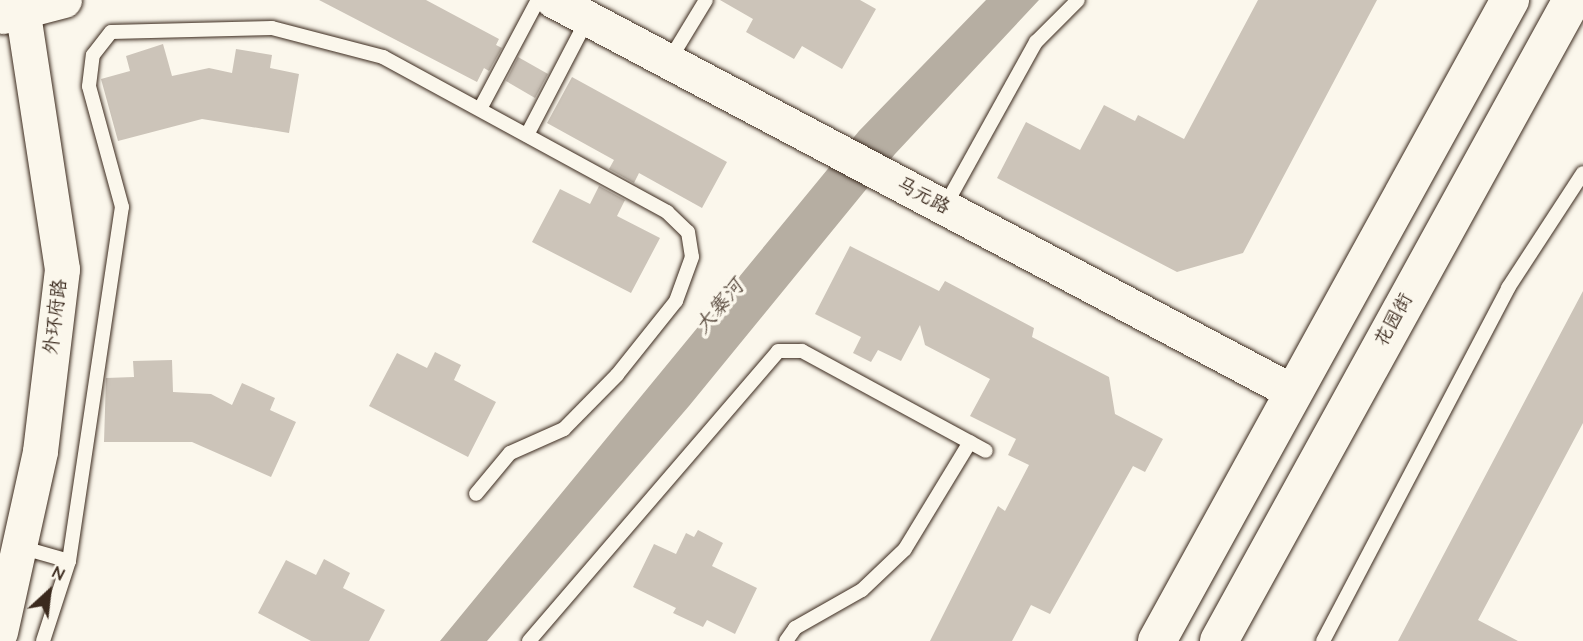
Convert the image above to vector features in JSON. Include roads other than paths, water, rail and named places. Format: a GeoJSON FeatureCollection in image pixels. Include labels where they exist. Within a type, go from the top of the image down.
{"type":"FeatureCollection","features":[{"type":"Feature","properties":{"kind":"main road"},"geometry":{"type":"LineString","coordinates":[[1157,641],[1510,0]]}},
{"type":"Feature","properties":{"kind":"main road","name":"花园街"},"geometry":{"type":"LineString","coordinates":[[1219,641],[1573,0]]}},
{"type":"Feature","properties":{"kind":"street"},"geometry":{"type":"LineString","coordinates":[[15,9],[64,0]]}},
{"type":"Feature","properties":{"kind":"street","name":"马元路"},"geometry":{"type":"LineString","coordinates":[[553,0],[1293,392]]}},
{"type":"Feature","properties":{"kind":"street","name":"外环府路"},"geometry":{"type":"LineString","coordinates":[[0,632],[40,451],[62,269],[15,9]]}},
{"type":"Feature","properties":{"kind":"lane"},"geometry":{"type":"LineString","coordinates":[[480,108],[538,0]]}},
{"type":"Feature","properties":{"kind":"lane"},"geometry":{"type":"LineString","coordinates":[[669,61],[706,0]]}},
{"type":"Feature","properties":{"kind":"lane"},"geometry":{"type":"LineString","coordinates":[[944,207],[1036,42],[1078,0]]}},
{"type":"Feature","properties":{"kind":"lane"},"geometry":{"type":"LineString","coordinates":[[527,135],[588,18]]}},
{"type":"Feature","properties":{"kind":"lane"},"geometry":{"type":"LineString","coordinates":[[43,641],[69,561],[122,207],[89,86],[93,55],[111,32],[272,28],[383,57],[667,212],[688,232],[692,257],[676,301],[617,374],[564,429],[510,453],[476,494]]}},
{"type":"Feature","properties":{"kind":"lane"},"geometry":{"type":"LineString","coordinates":[[1324,641],[1508,288],[1583,173]]}},
{"type":"Feature","properties":{"kind":"lane"},"geometry":{"type":"LineString","coordinates":[[529,641],[778,351],[802,351],[986,451]]}},
{"type":"Feature","properties":{"kind":"lane"},"geometry":{"type":"LineString","coordinates":[[786,641],[795,628],[862,590],[905,549],[970,442]]}},
{"type":"Feature","properties":{"kind":"lane"},"geometry":{"type":"LineString","coordinates":[[19,547],[69,561]]}},
{"type":"Feature","properties":{"kind":"water","name":"大寨河"},"geometry":{"type":"Polygon","coordinates":[[[986,0],[1039,0],[895,154],[689,406],[487,641],[440,641],[859,131],[986,0]]]}}]}
